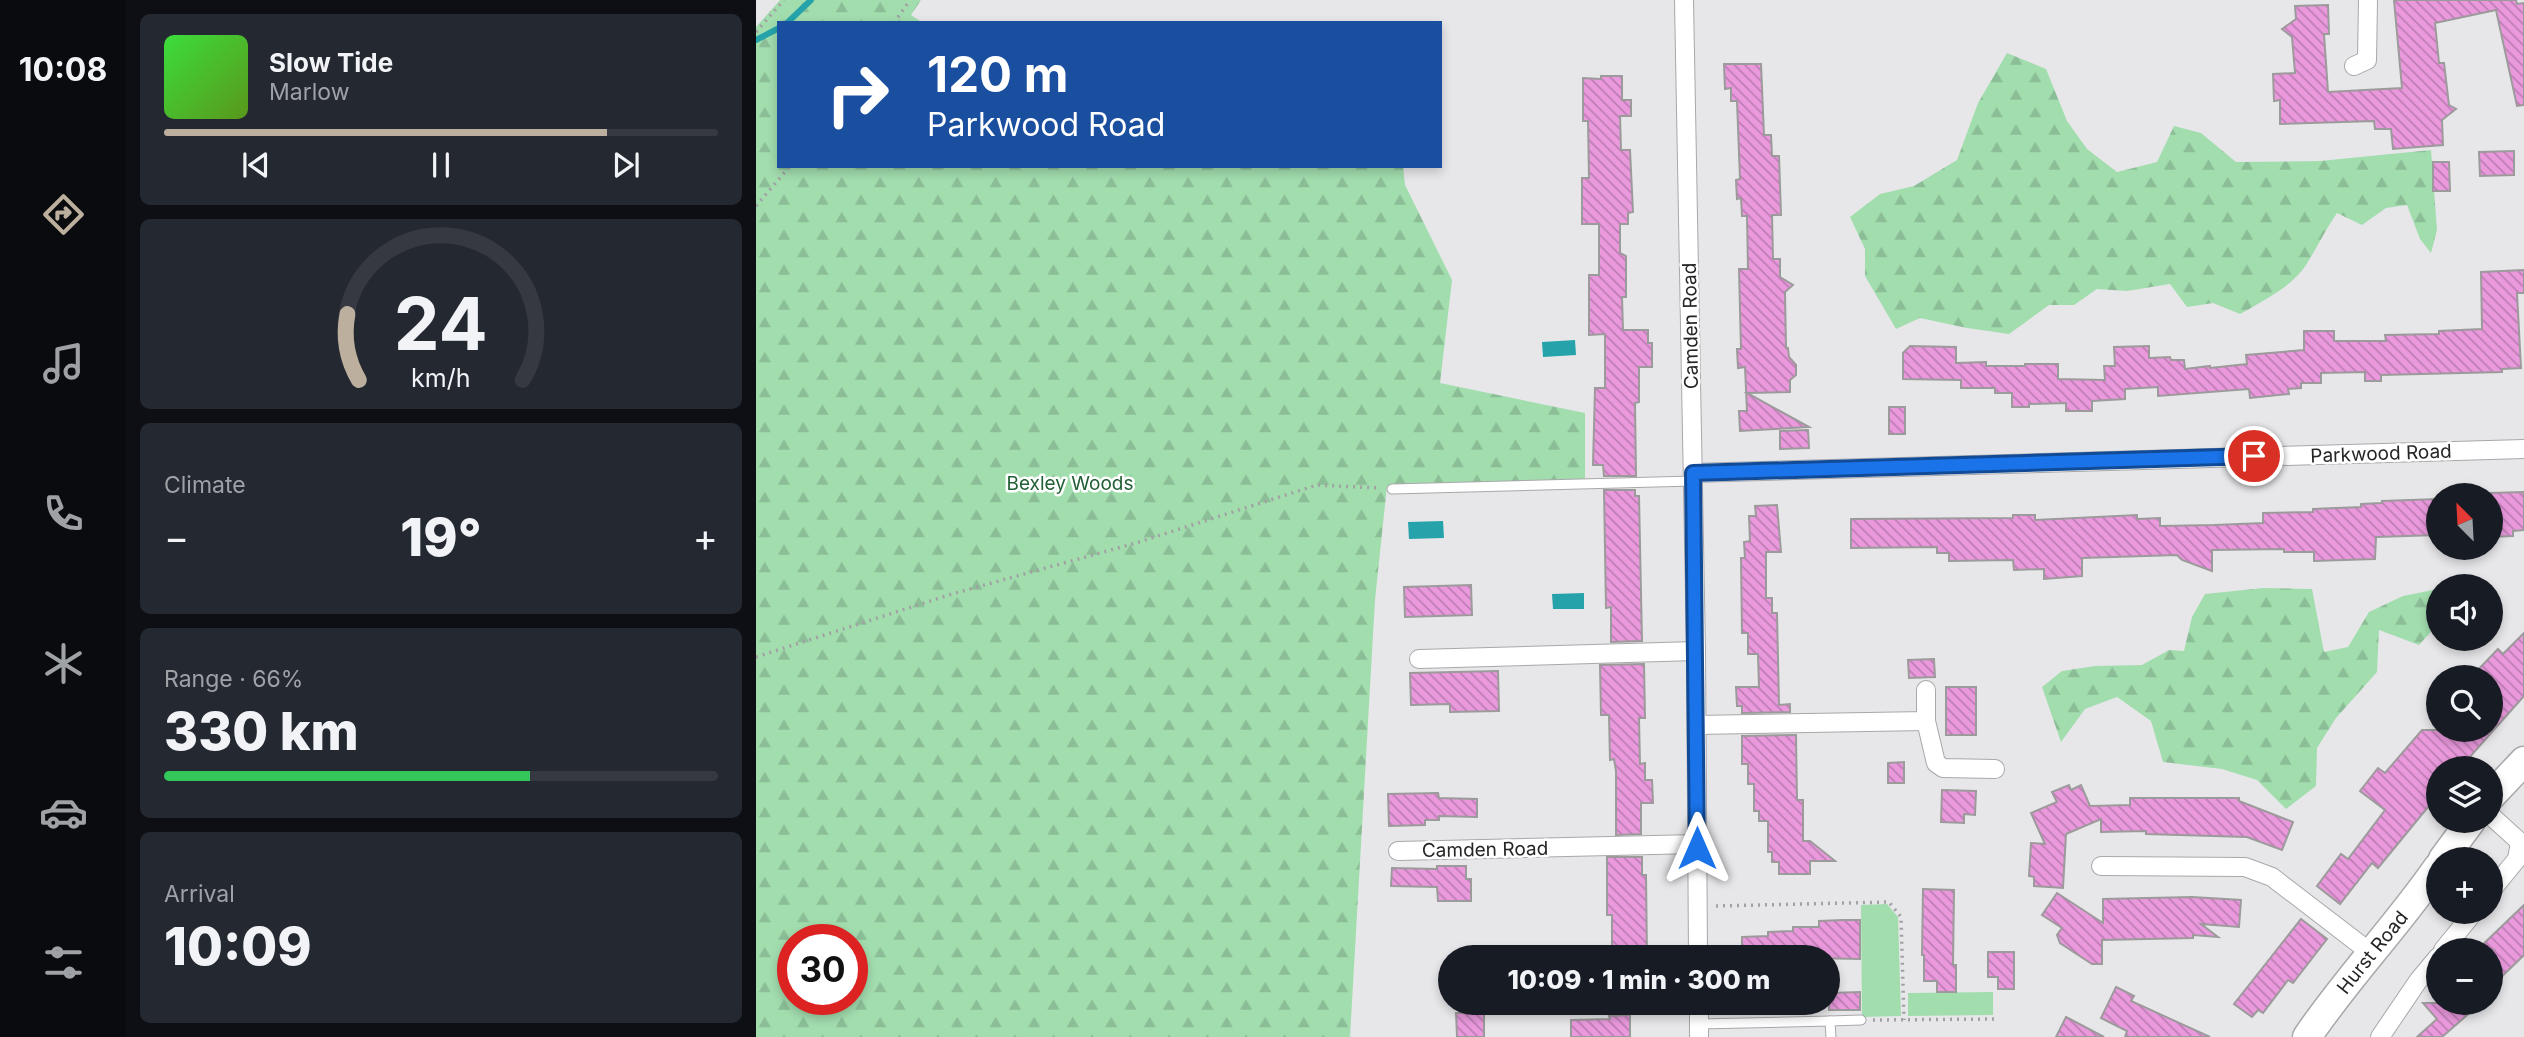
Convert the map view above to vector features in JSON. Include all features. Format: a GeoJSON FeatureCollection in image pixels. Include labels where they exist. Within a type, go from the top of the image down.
{"type":"FeatureCollection","features":[{"type":"Feature","properties":{"kind":"main road"},"geometry":{"type":"LineString","coordinates":[[2503,783],[2524,761]]}},
{"type":"Feature","properties":{"kind":"main road","name":"Hurst Road"},"geometry":{"type":"LineString","coordinates":[[2307,1037],[2354,972],[2426,882]]}},
{"type":"Feature","properties":{"kind":"street","name":"Camden Road"},"geometry":{"type":"LineString","coordinates":[[1684,0],[1696,651],[1698,945]]}},
{"type":"Feature","properties":{"kind":"street"},"geometry":{"type":"LineString","coordinates":[[2354,66],[2367,60],[2368,0]]}},
{"type":"Feature","properties":{"kind":"street","name":"Parkwood Road"},"geometry":{"type":"LineString","coordinates":[[1693,477],[2524,449]]}},
{"type":"Feature","properties":{"kind":"street"},"geometry":{"type":"LineString","coordinates":[[1419,659],[1696,651]]}},
{"type":"Feature","properties":{"kind":"street"},"geometry":{"type":"LineString","coordinates":[[1926,690],[1926,721],[1937,764],[1943,768],[1995,769]]}},
{"type":"Feature","properties":{"kind":"street"},"geometry":{"type":"LineString","coordinates":[[1697,725],[1926,721]]}},
{"type":"Feature","properties":{"kind":"street"},"geometry":{"type":"LineString","coordinates":[[2503,827],[2520,842],[2517,859],[2503,876]]}},
{"type":"Feature","properties":{"kind":"street","name":"Camden Road"},"geometry":{"type":"LineString","coordinates":[[1398,851],[1698,844]]}},
{"type":"Feature","properties":{"kind":"street"},"geometry":{"type":"LineString","coordinates":[[2101,866],[2245,867],[2272,877],[2371,953]]}},
{"type":"Feature","properties":{"kind":"street"},"geometry":{"type":"LineString","coordinates":[[2453,938],[2464,924]]}},
{"type":"Feature","properties":{"kind":"street"},"geometry":{"type":"LineString","coordinates":[[2381,1037],[2426,971]]}},
{"type":"Feature","properties":{"kind":"lane"},"geometry":{"type":"LineString","coordinates":[[1392,489],[1693,477]]}},
{"type":"Feature","properties":{"kind":"lane"},"geometry":{"type":"LineString","coordinates":[[1699,1031],[1861,1020]]}},
{"type":"Feature","properties":{"kind":"lane"},"geometry":{"type":"LineString","coordinates":[[1830,1021],[1831,1037]]}},
{"type":"Feature","properties":{"kind":"path"},"geometry":{"type":"LineString","coordinates":[[756,32],[785,0]]}},
{"type":"Feature","properties":{"kind":"path"},"geometry":{"type":"LineString","coordinates":[[895,21],[909,0]]}},
{"type":"Feature","properties":{"kind":"path"},"geometry":{"type":"LineString","coordinates":[[756,206],[788,168]]}},
{"type":"Feature","properties":{"kind":"path"},"geometry":{"type":"LineString","coordinates":[[756,657],[952,593],[1136,543],[1317,485],[1392,489]]}},
{"type":"Feature","properties":{"kind":"path"},"geometry":{"type":"LineString","coordinates":[[1698,906],[1889,902],[1901,916],[1904,1020]]}},
{"type":"Feature","properties":{"kind":"path"},"geometry":{"type":"LineString","coordinates":[[1861,1020],[1998,1020]]}},
{"type":"Feature","properties":{"kind":"green space","name":"Bexley Woods"},"geometry":{"type":"Polygon","coordinates":[[[780,0],[921,0],[911,15],[920,21],[777,21],[777,168],[1403,168],[1405,185],[1452,280],[1440,383],[1585,413],[1585,485],[1387,486],[1375,600],[1350,1037],[756,1037],[756,27],[780,0]]]}},
{"type":"Feature","properties":{"kind":"green space"},"geometry":{"type":"Polygon","coordinates":[[[2007,53],[2046,69],[2067,121],[2087,149],[2117,172],[2157,162],[2174,126],[2201,133],[2236,162],[2320,161],[2431,150],[2437,230],[2431,253],[2420,239],[2407,205],[2386,208],[2362,225],[2337,213],[2300,273],[2276,293],[2240,314],[2213,303],[2187,307],[2170,284],[2127,291],[2097,289],[2074,305],[2049,305],[2009,334],[1920,318],[1896,329],[1865,276],[1865,249],[1850,217],[1880,194],[1914,186],[1957,160],[1978,103],[2007,53]]]}},
{"type":"Feature","properties":{"kind":"green space"},"geometry":{"type":"Polygon","coordinates":[[[2263,588],[2312,589],[2324,652],[2348,647],[2369,612],[2403,596],[2426,591],[2426,637],[2419,645],[2379,630],[2377,672],[2336,718],[2317,748],[2316,786],[2286,809],[2257,780],[2222,769],[2163,762],[2151,721],[2117,697],[2085,709],[2061,742],[2042,687],[2062,671],[2095,666],[2142,665],[2169,650],[2184,651],[2192,617],[2205,594],[2263,588]]]}},
{"type":"Feature","properties":{"kind":"green space"},"geometry":{"type":"Polygon","coordinates":[[[1887,904],[1898,917],[1901,1016],[1862,1017],[1861,905],[1887,904]]]}},
{"type":"Feature","properties":{"kind":"green space"},"geometry":{"type":"Polygon","coordinates":[[[1993,992],[1993,1015],[1908,1016],[1908,993],[1993,992]]]}},
{"type":"Feature","properties":{"kind":"water"},"geometry":{"type":"Polygon","coordinates":[[[1575,340],[1576,355],[1543,357],[1542,342],[1575,340]]]}},
{"type":"Feature","properties":{"kind":"water"},"geometry":{"type":"Polygon","coordinates":[[[1443,521],[1444,538],[1409,539],[1408,522],[1443,521]]]}},
{"type":"Feature","properties":{"kind":"water"},"geometry":{"type":"Polygon","coordinates":[[[1584,593],[1584,609],[1553,609],[1552,594],[1584,593]]]}},
{"type":"Feature","properties":{"kind":"building"},"geometry":{"type":"Polygon","coordinates":[[[2394,0],[2516,0],[2517,4],[2524,3],[2524,105],[2517,106],[2496,10],[2435,23],[2439,63],[2444,63],[2449,105],[2456,109],[2442,120],[2443,145],[2393,149],[2391,129],[2375,129],[2374,121],[2280,124],[2280,100],[2274,101],[2273,74],[2295,73],[2292,37],[2282,29],[2296,19],[2295,6],[2328,5],[2329,34],[2324,34],[2328,92],[2402,88],[2394,0]]]}},
{"type":"Feature","properties":{"kind":"building"},"geometry":{"type":"Polygon","coordinates":[[[1724,64],[1761,64],[1764,135],[1771,135],[1772,156],[1779,156],[1781,215],[1772,215],[1773,259],[1780,259],[1780,277],[1793,285],[1785,292],[1786,348],[1796,365],[1796,375],[1790,380],[1790,392],[1747,393],[1809,427],[1740,431],[1739,411],[1747,411],[1745,367],[1738,368],[1737,349],[1741,349],[1739,269],[1748,269],[1747,216],[1742,216],[1741,198],[1737,199],[1736,180],[1740,179],[1737,101],[1731,101],[1731,88],[1725,89],[1724,64]]]}},
{"type":"Feature","properties":{"kind":"building"},"geometry":{"type":"Polygon","coordinates":[[[1601,76],[1622,76],[1622,100],[1631,100],[1631,116],[1620,116],[1621,150],[1630,150],[1633,212],[1628,213],[1628,224],[1620,224],[1620,253],[1626,256],[1626,297],[1622,297],[1623,330],[1648,330],[1648,343],[1652,343],[1652,367],[1639,367],[1639,402],[1635,403],[1636,476],[1604,476],[1603,465],[1593,465],[1595,388],[1605,388],[1605,334],[1589,335],[1589,275],[1599,275],[1599,224],[1582,224],[1582,178],[1589,178],[1588,121],[1583,121],[1583,78],[1601,79],[1601,76]]]}},
{"type":"Feature","properties":{"kind":"building"},"geometry":{"type":"Polygon","coordinates":[[[2514,151],[2514,175],[2480,176],[2479,152],[2514,151]]]}},
{"type":"Feature","properties":{"kind":"building"},"geometry":{"type":"Polygon","coordinates":[[[2433,162],[2449,162],[2450,191],[2433,191],[2433,162]]]}},
{"type":"Feature","properties":{"kind":"building"},"geometry":{"type":"Polygon","coordinates":[[[2524,270],[2524,293],[2517,293],[2521,368],[2502,369],[2502,372],[2381,375],[2381,381],[2365,381],[2365,372],[2321,373],[2321,383],[2301,383],[2301,388],[2288,389],[2289,394],[2250,398],[2249,389],[2158,396],[2158,387],[2125,389],[2125,399],[2092,401],[2092,411],[2066,411],[2066,403],[2012,407],[2012,393],[1995,393],[1995,388],[1961,388],[1961,380],[1903,379],[1903,353],[1910,346],[1956,347],[1956,363],[1986,362],[1986,366],[2058,364],[2058,379],[2105,380],[2104,366],[2115,366],[2114,347],[2149,346],[2149,358],[2170,357],[2171,360],[2184,360],[2185,369],[2210,368],[2247,364],[2246,355],[2304,350],[2304,331],[2334,331],[2334,341],[2386,341],[2385,335],[2439,334],[2439,331],[2482,329],[2481,272],[2524,270]]]}},
{"type":"Feature","properties":{"kind":"building"},"geometry":{"type":"Polygon","coordinates":[[[1889,407],[1905,407],[1905,434],[1889,434],[1889,407]]]}},
{"type":"Feature","properties":{"kind":"building"},"geometry":{"type":"Polygon","coordinates":[[[1808,430],[1809,448],[1780,449],[1780,431],[1808,430]]]}},
{"type":"Feature","properties":{"kind":"building"},"geometry":{"type":"Polygon","coordinates":[[[1604,490],[1635,490],[1635,496],[1639,496],[1642,641],[1611,642],[1611,607],[1606,608],[1604,490]]]}},
{"type":"Feature","properties":{"kind":"building"},"geometry":{"type":"Polygon","coordinates":[[[2524,492],[2524,530],[2513,531],[2513,536],[2503,536],[2503,493],[2524,492]]]}},
{"type":"Feature","properties":{"kind":"building"},"geometry":{"type":"Polygon","coordinates":[[[2426,499],[2426,535],[2376,537],[2375,559],[2314,561],[2314,552],[2284,552],[2284,549],[2212,550],[2212,571],[2182,560],[2177,555],[2082,558],[2082,576],[2044,579],[2044,569],[2014,570],[2013,560],[1949,561],[1949,553],[1937,553],[1937,547],[1851,548],[1851,519],[2013,518],[2013,515],[2035,515],[2035,520],[2137,515],[2137,519],[2160,518],[2160,526],[2214,525],[2263,523],[2263,513],[2313,512],[2313,509],[2361,507],[2361,504],[2426,499]]]}},
{"type":"Feature","properties":{"kind":"building"},"geometry":{"type":"Polygon","coordinates":[[[1777,505],[1781,552],[1766,552],[1766,598],[1772,598],[1772,613],[1777,613],[1779,705],[1790,704],[1790,712],[1742,713],[1742,706],[1737,706],[1736,687],[1759,687],[1758,654],[1748,654],[1748,633],[1742,633],[1741,558],[1745,558],[1744,542],[1750,541],[1749,516],[1756,516],[1755,506],[1777,505]]]}},
{"type":"Feature","properties":{"kind":"building"},"geometry":{"type":"Polygon","coordinates":[[[1471,585],[1472,615],[1405,617],[1404,587],[1471,585]]]}},
{"type":"Feature","properties":{"kind":"building"},"geometry":{"type":"Polygon","coordinates":[[[2524,633],[2524,696],[2503,720],[2503,665],[2483,665],[2496,651],[2503,654],[2524,633]]]}},
{"type":"Feature","properties":{"kind":"building"},"geometry":{"type":"Polygon","coordinates":[[[1934,659],[1935,677],[1909,678],[1908,660],[1934,659]]]}},
{"type":"Feature","properties":{"kind":"building"},"geometry":{"type":"Polygon","coordinates":[[[1644,664],[1645,718],[1639,718],[1640,764],[1645,763],[1645,780],[1652,780],[1653,803],[1641,803],[1641,834],[1616,835],[1616,771],[1614,759],[1610,760],[1609,715],[1601,715],[1600,665],[1644,664]]]}},
{"type":"Feature","properties":{"kind":"building"},"geometry":{"type":"Polygon","coordinates":[[[1498,671],[1499,711],[1450,712],[1450,704],[1411,705],[1410,673],[1498,671]]]}},
{"type":"Feature","properties":{"kind":"building"},"geometry":{"type":"Polygon","coordinates":[[[1946,687],[1976,687],[1976,735],[1946,735],[1946,687]]]}},
{"type":"Feature","properties":{"kind":"building"},"geometry":{"type":"Polygon","coordinates":[[[2422,730],[2426,730],[2426,742],[2483,742],[2471,756],[2426,756],[2426,810],[2378,868],[2372,863],[2340,904],[2317,886],[2341,854],[2348,859],[2385,810],[2360,791],[2378,768],[2385,773],[2422,730]]]}},
{"type":"Feature","properties":{"kind":"building"},"geometry":{"type":"Polygon","coordinates":[[[1796,735],[1797,800],[1803,800],[1803,841],[1810,841],[1835,861],[1810,861],[1810,874],[1779,874],[1779,862],[1772,862],[1772,852],[1768,852],[1768,821],[1759,821],[1759,811],[1754,811],[1754,784],[1748,784],[1748,764],[1742,764],[1742,736],[1796,735]]]}},
{"type":"Feature","properties":{"kind":"building"},"geometry":{"type":"Polygon","coordinates":[[[1904,762],[1904,783],[1888,783],[1888,763],[1904,762]]]}},
{"type":"Feature","properties":{"kind":"building"},"geometry":{"type":"Polygon","coordinates":[[[2069,785],[2071,790],[2081,785],[2090,806],[2130,805],[2130,798],[2239,798],[2239,801],[2293,822],[2282,850],[2247,837],[2146,834],[2146,831],[2101,832],[2101,819],[2066,834],[2063,888],[2034,886],[2034,877],[2029,876],[2031,843],[2045,844],[2031,813],[2057,802],[2052,792],[2069,785]]]}},
{"type":"Feature","properties":{"kind":"building"},"geometry":{"type":"Polygon","coordinates":[[[1942,790],[1976,791],[1975,815],[1964,814],[1964,823],[1941,822],[1942,790]]]}},
{"type":"Feature","properties":{"kind":"building"},"geometry":{"type":"Polygon","coordinates":[[[1438,793],[1439,798],[1477,799],[1477,817],[1439,816],[1439,820],[1425,820],[1425,825],[1389,826],[1388,794],[1438,793]]]}},
{"type":"Feature","properties":{"kind":"building"},"geometry":{"type":"Polygon","coordinates":[[[1607,857],[1642,857],[1642,875],[1646,875],[1647,945],[1612,945],[1612,915],[1607,915],[1607,857]]]}},
{"type":"Feature","properties":{"kind":"building"},"geometry":{"type":"Polygon","coordinates":[[[1437,866],[1466,866],[1466,879],[1471,879],[1471,901],[1438,901],[1437,887],[1391,886],[1392,868],[1437,869],[1437,866]]]}},
{"type":"Feature","properties":{"kind":"building"},"geometry":{"type":"Polygon","coordinates":[[[1923,889],[1954,890],[1953,965],[1956,965],[1956,992],[1937,992],[1937,981],[1924,981],[1923,889]]]}},
{"type":"Feature","properties":{"kind":"building"},"geometry":{"type":"Polygon","coordinates":[[[2057,893],[2103,923],[2103,899],[2192,897],[2241,900],[2239,927],[2201,924],[2218,937],[2193,935],[2193,938],[2102,940],[2102,964],[2092,964],[2060,943],[2057,935],[2062,928],[2042,915],[2057,893]]]}},
{"type":"Feature","properties":{"kind":"building"},"geometry":{"type":"Polygon","coordinates":[[[2524,905],[2524,955],[2503,975],[2503,938],[2490,938],[2524,905]]]}},
{"type":"Feature","properties":{"kind":"building"},"geometry":{"type":"Polygon","coordinates":[[[2301,919],[2327,939],[2293,983],[2288,980],[2263,1013],[2258,1010],[2252,1017],[2234,1004],[2301,919]]]}},
{"type":"Feature","properties":{"kind":"building"},"geometry":{"type":"Polygon","coordinates":[[[1860,920],[1860,959],[1840,959],[1840,945],[1742,945],[1742,937],[1768,936],[1768,932],[1793,931],[1793,927],[1819,927],[1819,921],[1860,920]]]}},
{"type":"Feature","properties":{"kind":"building"},"geometry":{"type":"Polygon","coordinates":[[[1988,952],[2014,952],[2014,989],[1998,989],[1998,977],[1988,977],[1988,952]]]}},
{"type":"Feature","properties":{"kind":"building"},"geometry":{"type":"Polygon","coordinates":[[[2116,987],[2134,996],[2131,1001],[2210,1037],[2125,1037],[2127,1031],[2101,1018],[2116,987]]]}},
{"type":"Feature","properties":{"kind":"building"},"geometry":{"type":"Polygon","coordinates":[[[1860,992],[1860,1010],[1840,1010],[1840,993],[1860,992]]]}},
{"type":"Feature","properties":{"kind":"building"},"geometry":{"type":"Polygon","coordinates":[[[1456,1015],[1484,1015],[1484,1037],[1457,1037],[1456,1015]]]}},
{"type":"Feature","properties":{"kind":"building"},"geometry":{"type":"Polygon","coordinates":[[[1630,1015],[1630,1037],[1571,1037],[1571,1020],[1610,1019],[1609,1016],[1630,1015]]]}},
{"type":"Feature","properties":{"kind":"building"},"geometry":{"type":"Polygon","coordinates":[[[2434,1015],[2467,1015],[2442,1037],[2417,1037],[2437,1019],[2434,1015]]]}},
{"type":"Feature","properties":{"kind":"building"},"geometry":{"type":"Polygon","coordinates":[[[2066,1017],[2104,1037],[2056,1037],[2066,1017]]]}},
{"type":"Feature","properties":{"kind":"waterway"},"geometry":{"type":"LineString","coordinates":[[789,21],[811,0]]}},
{"type":"Feature","properties":{"kind":"waterway"},"geometry":{"type":"LineString","coordinates":[[756,40],[777,29]]}},
{"type":"Feature","properties":{"kind":"route"},"geometry":{"type":"LineString","coordinates":[[1697,848],[1693,473],[2254,456]]}}]}
